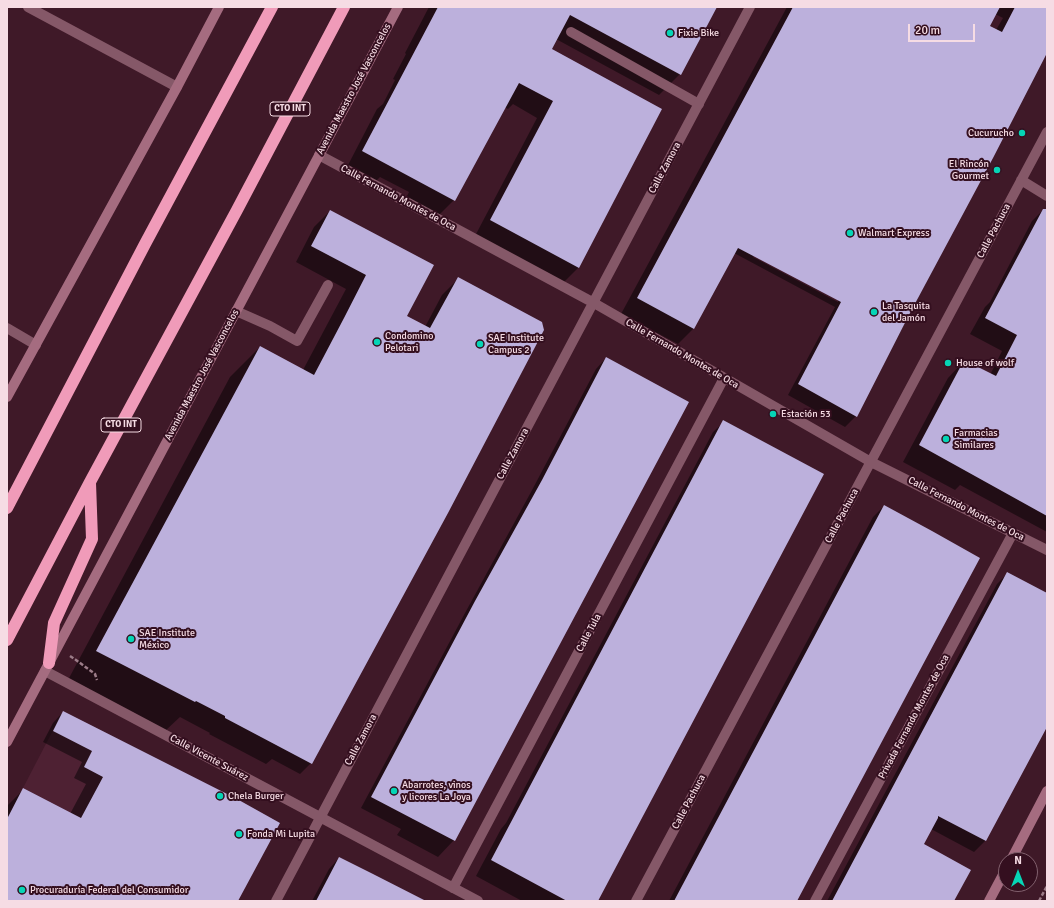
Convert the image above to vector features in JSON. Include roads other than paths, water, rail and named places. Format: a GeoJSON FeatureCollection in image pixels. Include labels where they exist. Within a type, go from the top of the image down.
{"type":"FeatureCollection","features":[{"type":"Feature","properties":{"kind":"highway"},"geometry":{"type":"LineString","coordinates":[[7,508],[272,7]]}},
{"type":"Feature","properties":{"kind":"highway","name":"CTO INT"},"geometry":{"type":"LineString","coordinates":[[7,640],[344,7]]}},
{"type":"Feature","properties":{"kind":"highway"},"geometry":{"type":"LineString","coordinates":[[47,667],[54,623],[92,539],[90,482]]}},
{"type":"Feature","properties":{"kind":"main road"},"geometry":{"type":"LineString","coordinates":[[7,397],[177,88],[219,7]]}},
{"type":"Feature","properties":{"kind":"main road","name":"Avenida Maestro José Vasconcelos"},"geometry":{"type":"LineString","coordinates":[[7,742],[398,7]]}},
{"type":"Feature","properties":{"kind":"main road"},"geometry":{"type":"LineString","coordinates":[[1015,852],[1047,791]]}},
{"type":"Feature","properties":{"kind":"main road"},"geometry":{"type":"LineString","coordinates":[[989,901],[998,884]]}},
{"type":"Feature","properties":{"kind":"street"},"geometry":{"type":"LineString","coordinates":[[28,7],[177,88]]}},
{"type":"Feature","properties":{"kind":"street","name":"Calle Zamora"},"geometry":{"type":"LineString","coordinates":[[276,901],[750,7]]}},
{"type":"Feature","properties":{"kind":"street"},"geometry":{"type":"LineString","coordinates":[[571,32],[699,104]]}},
{"type":"Feature","properties":{"kind":"street","name":"Calle Pachuca"},"geometry":{"type":"LineString","coordinates":[[636,901],[1047,132]]}},
{"type":"Feature","properties":{"kind":"street","name":"Calle Fernando Montes de Oca"},"geometry":{"type":"LineString","coordinates":[[319,155],[594,303],[871,462],[1047,550]]}},
{"type":"Feature","properties":{"kind":"street"},"geometry":{"type":"LineString","coordinates":[[1021,180],[1047,196]]}},
{"type":"Feature","properties":{"kind":"street"},"geometry":{"type":"LineString","coordinates":[[236,311],[270,326],[297,341],[328,285]]}},
{"type":"Feature","properties":{"kind":"street"},"geometry":{"type":"LineString","coordinates":[[7,328],[36,345]]}},
{"type":"Feature","properties":{"kind":"street","name":"Calle Tula"},"geometry":{"type":"LineString","coordinates":[[454,888],[724,378]]}},
{"type":"Feature","properties":{"kind":"street","name":"Privada Fernando Montes de Oca"},"geometry":{"type":"LineString","coordinates":[[815,901],[1013,533]]}},
{"type":"Feature","properties":{"kind":"street","name":"Calle Vicente Suárez"},"geometry":{"type":"LineString","coordinates":[[47,667],[320,818],[478,901]]}},
{"type":"Feature","properties":{"kind":"place","name":"Fixie Bike"},"geometry":{"type":"Point","coordinates":[670,33]}},
{"type":"Feature","properties":{"kind":"place","name":"Cucurucho"},"geometry":{"type":"Point","coordinates":[1022,133]}},
{"type":"Feature","properties":{"kind":"place","name":"El Rincón Gourmet"},"geometry":{"type":"Point","coordinates":[997,170]}},
{"type":"Feature","properties":{"kind":"place","name":"Walmart Express"},"geometry":{"type":"Point","coordinates":[850,233]}},
{"type":"Feature","properties":{"kind":"place","name":"La Tasquita del Jamón"},"geometry":{"type":"Point","coordinates":[874,312]}},
{"type":"Feature","properties":{"kind":"place","name":"Condomino Pelotari"},"geometry":{"type":"Point","coordinates":[377,342]}},
{"type":"Feature","properties":{"kind":"place","name":"SAE Institute Campus 2"},"geometry":{"type":"Point","coordinates":[480,344]}},
{"type":"Feature","properties":{"kind":"place","name":"House of wolf"},"geometry":{"type":"Point","coordinates":[948,363]}},
{"type":"Feature","properties":{"kind":"place","name":"Estación 53"},"geometry":{"type":"Point","coordinates":[773,414]}},
{"type":"Feature","properties":{"kind":"place","name":"Farmacias Similares"},"geometry":{"type":"Point","coordinates":[946,439]}},
{"type":"Feature","properties":{"kind":"place","name":"SAE Institute México"},"geometry":{"type":"Point","coordinates":[131,639]}},
{"type":"Feature","properties":{"kind":"place","name":"Abarrotes, vinos y licores La Joya"},"geometry":{"type":"Point","coordinates":[394,791]}},
{"type":"Feature","properties":{"kind":"place","name":"Chela Burger"},"geometry":{"type":"Point","coordinates":[220,796]}},
{"type":"Feature","properties":{"kind":"place","name":"Fonda Mi Lupita"},"geometry":{"type":"Point","coordinates":[239,834]}},
{"type":"Feature","properties":{"kind":"place","name":"Procuraduría Federal del Consumidor"},"geometry":{"type":"Point","coordinates":[22,890]}}]}
